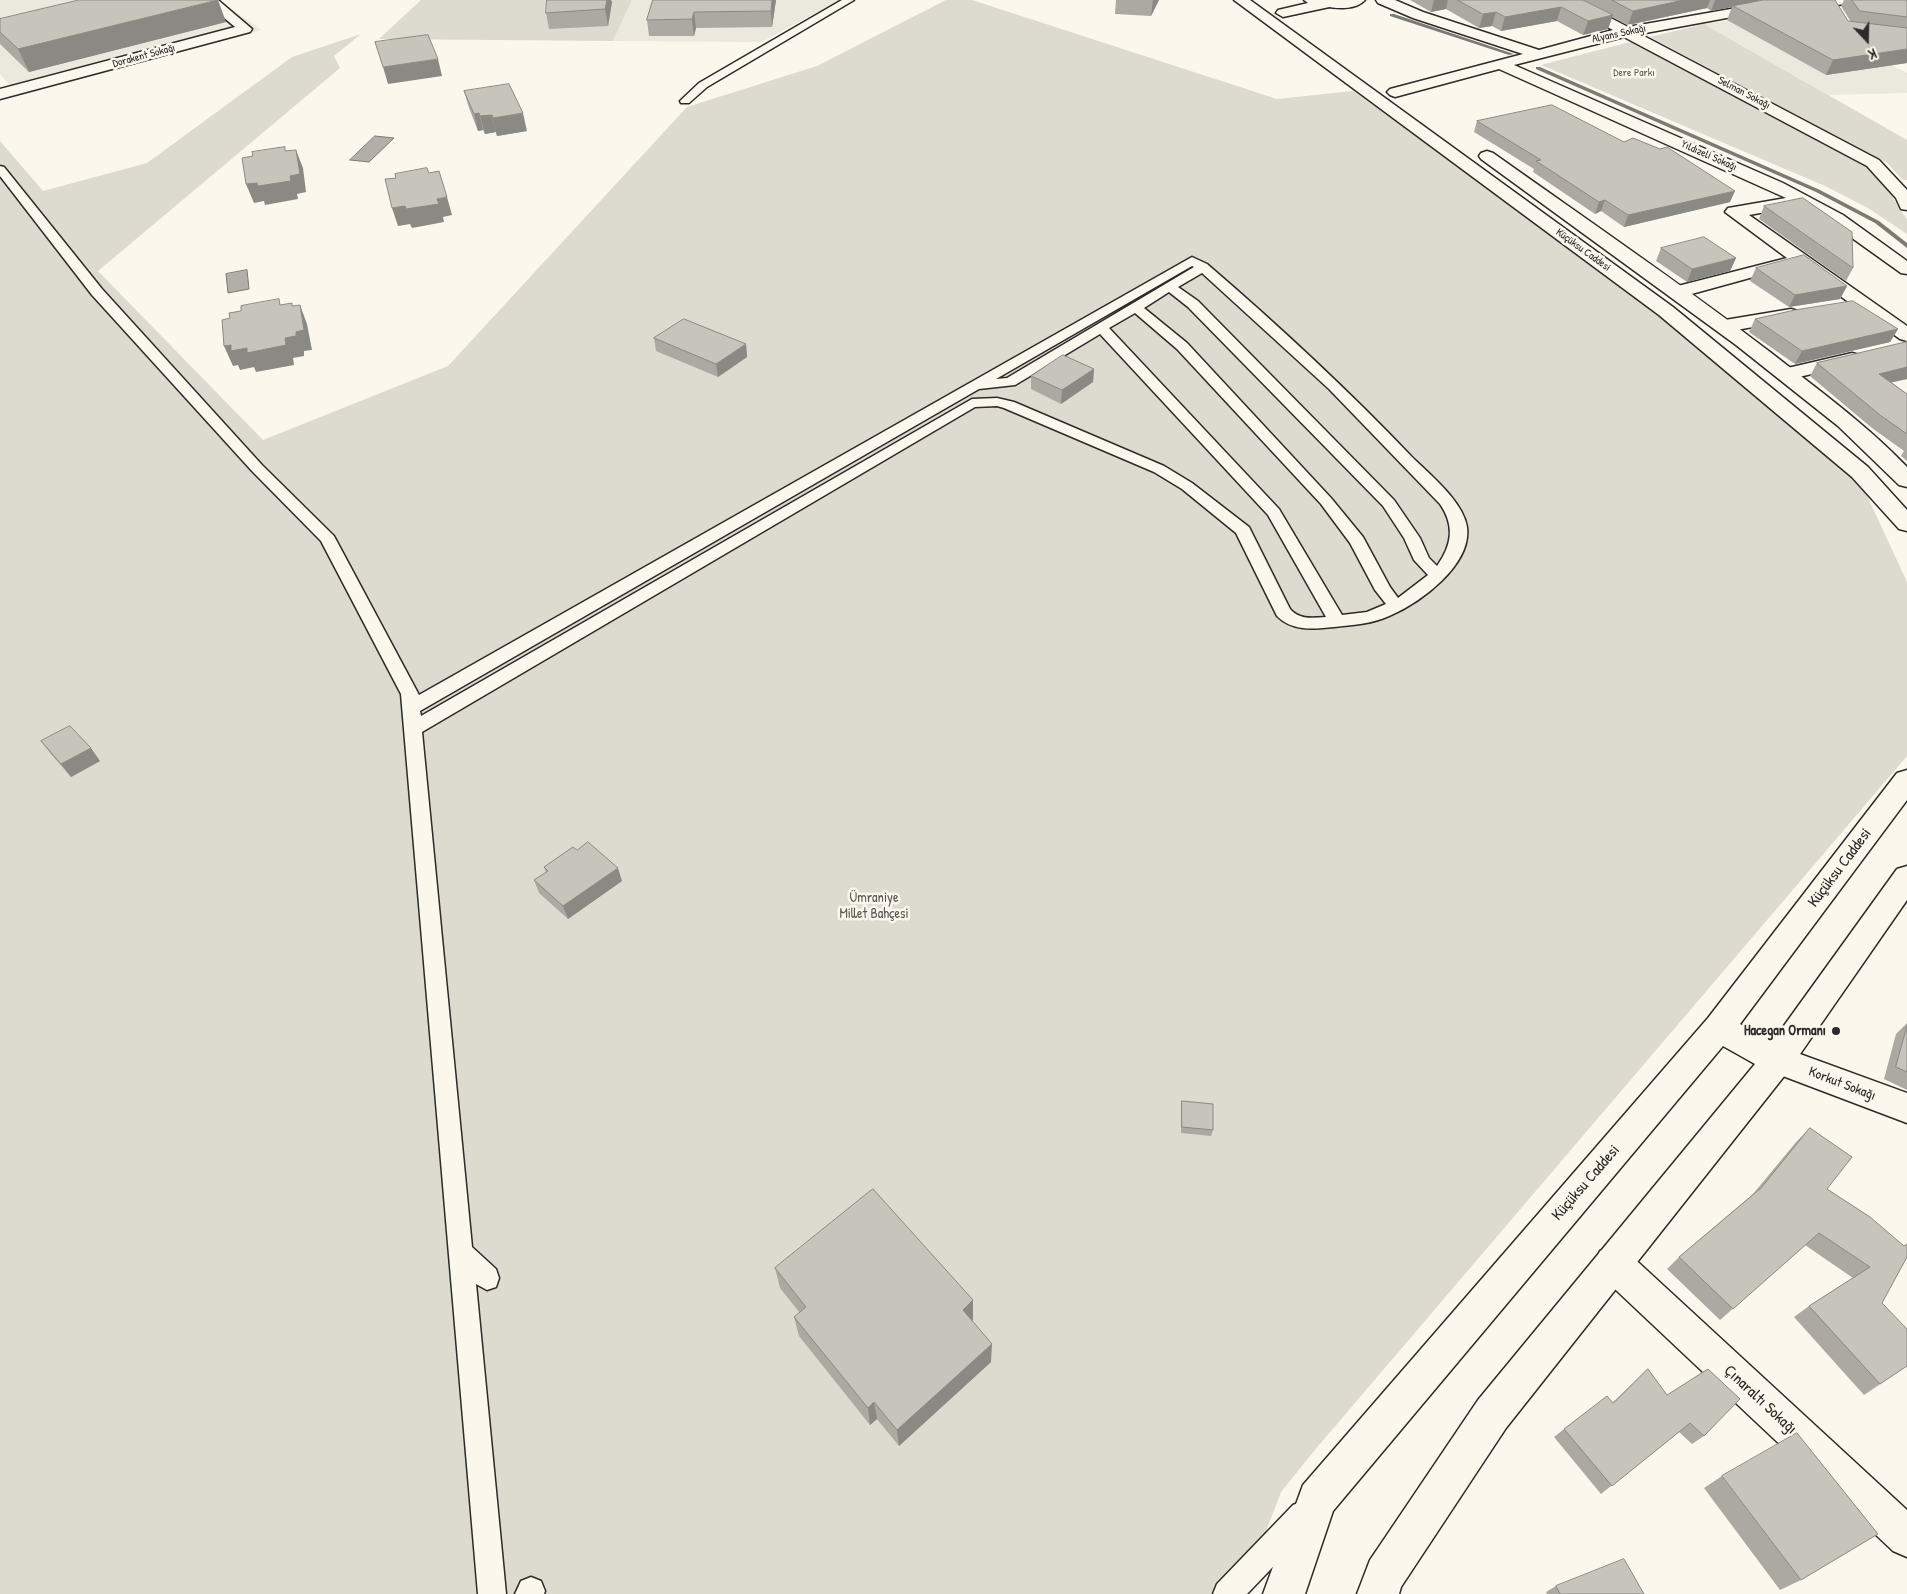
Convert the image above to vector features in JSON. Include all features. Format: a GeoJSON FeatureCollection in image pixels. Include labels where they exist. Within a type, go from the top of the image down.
{"type":"FeatureCollection","features":[{"type":"Feature","properties":{"kind":"street","name":"Dorakent Sokağı"},"geometry":{"type":"LineString","coordinates":[[0,94],[245,29],[210,0]]}},
{"type":"Feature","properties":{"kind":"street","name":"Küçüksu Caddesi"},"geometry":{"type":"LineString","coordinates":[[1241,0],[1666,311],[1860,472],[1907,524]]}},
{"type":"Feature","properties":{"kind":"street"},"geometry":{"type":"LineString","coordinates":[[1265,0],[1412,103]]}},
{"type":"Feature","properties":{"kind":"street"},"geometry":{"type":"LineString","coordinates":[[1310,0],[1347,4],[1358,0]]}},
{"type":"Feature","properties":{"kind":"street"},"geometry":{"type":"LineString","coordinates":[[1383,0],[1418,15],[1538,54]]}},
{"type":"Feature","properties":{"kind":"street","name":"Selman Sokağı"},"geometry":{"type":"LineString","coordinates":[[1566,0],[1873,163],[1904,197],[1907,205]]}},
{"type":"Feature","properties":{"kind":"street"},"geometry":{"type":"LineString","coordinates":[[1745,0],[1759,8]]}},
{"type":"Feature","properties":{"kind":"street","name":"Alyans Sokağı"},"geometry":{"type":"LineString","coordinates":[[1372,96],[1396,92],[1627,32],[1759,8],[1847,0]]}},
{"type":"Feature","properties":{"kind":"street"},"geometry":{"type":"LineString","coordinates":[[1830,2],[1839,17]]}},
{"type":"Feature","properties":{"kind":"street"},"geometry":{"type":"LineString","coordinates":[[1283,13],[1329,3]]}},
{"type":"Feature","properties":{"kind":"street","name":"Yıldızeli Sokağı"},"geometry":{"type":"LineString","coordinates":[[1500,64],[1750,174],[1837,219],[1907,269]]}},
{"type":"Feature","properties":{"kind":"street","name":"Küçüksu Caddesi"},"geometry":{"type":"LineString","coordinates":[[1476,149],[1725,326],[1786,374],[1892,463],[1907,480]]}},
{"type":"Feature","properties":{"kind":"street"},"geometry":{"type":"LineString","coordinates":[[1803,201],[1734,212],[1861,303],[1904,343]]}},
{"type":"Feature","properties":{"kind":"street"},"geometry":{"type":"LineString","coordinates":[[1677,292],[1801,260]]}},
{"type":"Feature","properties":{"kind":"street"},"geometry":{"type":"LineString","coordinates":[[1832,308],[1861,303]]}},
{"type":"Feature","properties":{"kind":"street"},"geometry":{"type":"LineString","coordinates":[[1725,326],[1812,311]]}},
{"type":"Feature","properties":{"kind":"street"},"geometry":{"type":"LineString","coordinates":[[1786,374],[1870,355]]}},
{"type":"Feature","properties":{"kind":"street","name":"Küçüksu Caddesi"},"geometry":{"type":"LineString","coordinates":[[1284,1594],[1317,1499],[1719,1028],[1907,780]]}},
{"type":"Feature","properties":{"kind":"street"},"geometry":{"type":"LineString","coordinates":[[1378,1594],[1385,1575],[1492,1414],[1778,1060],[1907,877]]}},
{"type":"Feature","properties":{"kind":"street","name":"Korkut Sokağı"},"geometry":{"type":"LineString","coordinates":[[1719,1028],[1778,1060],[1907,1108]]}},
{"type":"Feature","properties":{"kind":"street","name":"Çınaraltı Sokağı"},"geometry":{"type":"LineString","coordinates":[[1613,1263],[1907,1537]]}},
{"type":"Feature","properties":{"kind":"lane"},"geometry":{"type":"LineString","coordinates":[[685,101],[703,85],[849,0]]}},
{"type":"Feature","properties":{"kind":"lane"},"geometry":{"type":"LineString","coordinates":[[0,169],[97,292],[257,468],[328,539],[410,694],[492,1594]]}},
{"type":"Feature","properties":{"kind":"lane"},"geometry":{"type":"LineString","coordinates":[[411,708],[1192,261],[1203,267],[1262,318],[1372,423],[1452,508],[1459,527],[1457,550],[1450,563],[1418,592],[1396,606],[1370,616],[1305,624],[1287,616],[1244,530],[1174,478],[1124,453],[1009,406],[983,402],[972,403],[413,730]]}},
{"type":"Feature","properties":{"kind":"lane"},"geometry":{"type":"LineString","coordinates":[[974,385],[1010,382],[1203,267]]}},
{"type":"Feature","properties":{"kind":"lane"},"geometry":{"type":"LineString","coordinates":[[1170,286],[1193,304],[1389,504],[1408,530],[1422,560],[1437,575]]}},
{"type":"Feature","properties":{"kind":"lane"},"geometry":{"type":"LineString","coordinates":[[1135,307],[1182,346],[1326,501],[1357,541],[1383,590],[1396,606]]}},
{"type":"Feature","properties":{"kind":"lane"},"geometry":{"type":"LineString","coordinates":[[1101,328],[1274,512],[1292,539],[1337,621]]}},
{"type":"Feature","properties":{"kind":"lane"},"geometry":{"type":"LineString","coordinates":[[461,1253],[487,1278]]}},
{"type":"Feature","properties":{"kind":"lane"},"geometry":{"type":"LineString","coordinates":[[1227,1594],[1317,1499]]}},
{"type":"Feature","properties":{"kind":"shaded area"},"geometry":{"type":"Polygon","coordinates":[[[0,0],[218,0],[262,30],[19,96],[0,74],[0,0]]]}},
{"type":"Feature","properties":{"kind":"shaded area"},"geometry":{"type":"Polygon","coordinates":[[[632,0],[839,0],[762,42],[613,41],[632,0]]]}},
{"type":"Feature","properties":{"kind":"shaded area"},"geometry":{"type":"Polygon","coordinates":[[[1790,12],[1907,73],[1907,93],[1829,95],[1704,24],[1790,12]]]}},
{"type":"Feature","properties":{"kind":"shaded area"},"geometry":{"type":"Polygon","coordinates":[[[375,136],[394,138],[369,162],[350,160],[375,136]]]}},
{"type":"Feature","properties":{"kind":"shaded area"},"geometry":{"type":"Polygon","coordinates":[[[247,270],[249,289],[228,293],[226,274],[247,270]]]}},
{"type":"Feature","properties":{"kind":"green space"},"geometry":{"type":"Polygon","coordinates":[[[421,0],[632,0],[613,41],[379,39],[421,0]]]}},
{"type":"Feature","properties":{"kind":"green space","name":"Ümraniye Millet Bahçesi"},"geometry":{"type":"Polygon","coordinates":[[[946,0],[972,0],[1277,99],[1353,91],[1653,306],[1766,396],[1864,489],[1907,582],[1907,756],[1281,1492],[1242,1594],[0,1594],[0,141],[43,191],[147,163],[292,57],[361,34],[334,56],[340,68],[98,271],[263,440],[448,366],[687,107],[817,66],[946,0]]]}},
{"type":"Feature","properties":{"kind":"green space"},"geometry":{"type":"Polygon","coordinates":[[[1704,24],[1907,140],[1907,180],[1903,180],[1887,163],[1650,37],[1704,24]]]}},
{"type":"Feature","properties":{"kind":"green space","name":"Dere Parkı"},"geometry":{"type":"Polygon","coordinates":[[[1630,42],[1644,44],[1867,164],[1887,187],[1907,219],[1907,234],[1868,208],[1825,186],[1541,65],[1630,42]]]}},
{"type":"Feature","properties":{"kind":"building"},"geometry":{"type":"Polygon","coordinates":[[[79,0],[218,0],[18,49],[0,32],[0,19],[79,0]]]}},
{"type":"Feature","properties":{"kind":"building"},"geometry":{"type":"Polygon","coordinates":[[[547,0],[607,0],[605,9],[546,13],[547,0]]]}},
{"type":"Feature","properties":{"kind":"building"},"geometry":{"type":"Polygon","coordinates":[[[653,0],[772,0],[771,11],[694,12],[692,19],[647,20],[653,0]]]}},
{"type":"Feature","properties":{"kind":"building"},"geometry":{"type":"Polygon","coordinates":[[[1458,0],[1583,0],[1613,15],[1588,21],[1561,7],[1505,17],[1496,12],[1483,14],[1458,0]]]}},
{"type":"Feature","properties":{"kind":"building"},"geometry":{"type":"Polygon","coordinates":[[[1612,0],[1684,0],[1633,11],[1612,0]]]}},
{"type":"Feature","properties":{"kind":"building"},"geometry":{"type":"Polygon","coordinates":[[[1763,0],[1835,0],[1848,21],[1907,28],[1907,49],[1833,60],[1733,6],[1763,0]]]}},
{"type":"Feature","properties":{"kind":"building"},"geometry":{"type":"Polygon","coordinates":[[[1852,0],[1907,0],[1907,17],[1860,11],[1852,0]]]}},
{"type":"Feature","properties":{"kind":"building"},"geometry":{"type":"Polygon","coordinates":[[[428,35],[438,59],[383,67],[375,42],[428,35]]]}},
{"type":"Feature","properties":{"kind":"building"},"geometry":{"type":"Polygon","coordinates":[[[509,84],[523,113],[493,118],[492,115],[480,116],[479,113],[474,114],[464,91],[509,84]]]}},
{"type":"Feature","properties":{"kind":"building"},"geometry":{"type":"Polygon","coordinates":[[[1552,105],[1624,142],[1633,138],[1660,149],[1667,147],[1735,191],[1628,215],[1605,200],[1599,202],[1536,161],[1541,160],[1477,121],[1552,105]]]}},
{"type":"Feature","properties":{"kind":"building"},"geometry":{"type":"Polygon","coordinates":[[[285,147],[285,151],[296,150],[300,174],[290,176],[291,181],[258,186],[257,183],[246,184],[242,158],[253,156],[252,152],[285,147]]]}},
{"type":"Feature","properties":{"kind":"building"},"geometry":{"type":"Polygon","coordinates":[[[427,168],[429,173],[439,171],[447,197],[437,199],[439,204],[406,209],[405,206],[392,208],[385,179],[396,178],[395,174],[427,168]]]}},
{"type":"Feature","properties":{"kind":"building"},"geometry":{"type":"Polygon","coordinates":[[[1803,198],[1852,232],[1853,268],[1764,206],[1803,198]]]}},
{"type":"Feature","properties":{"kind":"building"},"geometry":{"type":"Polygon","coordinates":[[[1704,237],[1736,258],[1692,269],[1661,248],[1704,237]]]}},
{"type":"Feature","properties":{"kind":"building"},"geometry":{"type":"Polygon","coordinates":[[[1804,255],[1847,286],[1795,295],[1756,268],[1804,255]]]}},
{"type":"Feature","properties":{"kind":"building"},"geometry":{"type":"Polygon","coordinates":[[[279,299],[280,305],[292,303],[292,306],[300,305],[304,330],[296,332],[296,336],[285,338],[286,345],[247,353],[247,348],[231,351],[231,345],[224,346],[222,320],[230,318],[229,313],[241,311],[241,306],[279,299]]]}},
{"type":"Feature","properties":{"kind":"building"},"geometry":{"type":"Polygon","coordinates":[[[1853,301],[1898,329],[1802,351],[1755,319],[1795,310],[1853,301]]]}},
{"type":"Feature","properties":{"kind":"building"},"geometry":{"type":"Polygon","coordinates":[[[684,319],[746,344],[716,364],[654,338],[684,319]]]}},
{"type":"Feature","properties":{"kind":"building"},"geometry":{"type":"Polygon","coordinates":[[[1907,342],[1907,367],[1879,374],[1907,394],[1907,434],[1880,415],[1817,363],[1907,342]]]}},
{"type":"Feature","properties":{"kind":"building"},"geometry":{"type":"Polygon","coordinates":[[[1063,355],[1094,369],[1062,390],[1031,376],[1063,355]]]}},
{"type":"Feature","properties":{"kind":"building"},"geometry":{"type":"Polygon","coordinates":[[[70,726],[91,748],[61,764],[41,741],[70,726]]]}},
{"type":"Feature","properties":{"kind":"building"},"geometry":{"type":"Polygon","coordinates":[[[588,842],[618,868],[563,906],[534,880],[548,871],[544,867],[573,847],[577,850],[588,842]]]}},
{"type":"Feature","properties":{"kind":"building"},"geometry":{"type":"Polygon","coordinates":[[[1907,1026],[1907,1072],[1896,1067],[1907,1026]]]}},
{"type":"Feature","properties":{"kind":"building"},"geometry":{"type":"Polygon","coordinates":[[[1182,1101],[1213,1104],[1213,1130],[1182,1127],[1182,1101]]]}},
{"type":"Feature","properties":{"kind":"building"},"geometry":{"type":"Polygon","coordinates":[[[1810,1128],[1852,1157],[1827,1189],[1870,1217],[1904,1246],[1907,1244],[1907,1257],[1882,1303],[1907,1329],[1907,1366],[1880,1384],[1809,1306],[1870,1267],[1819,1233],[1733,1309],[1679,1257],[1761,1188],[1810,1128]]]}},
{"type":"Feature","properties":{"kind":"building"},"geometry":{"type":"Polygon","coordinates":[[[873,1189],[973,1300],[963,1310],[992,1344],[897,1430],[874,1402],[868,1408],[794,1317],[806,1307],[775,1268],[873,1189]]]}},
{"type":"Feature","properties":{"kind":"building"},"geometry":{"type":"Polygon","coordinates":[[[1648,1369],[1667,1395],[1708,1369],[1740,1399],[1704,1436],[1690,1423],[1612,1486],[1564,1429],[1607,1396],[1613,1403],[1648,1369]]]}},
{"type":"Feature","properties":{"kind":"building"},"geometry":{"type":"Polygon","coordinates":[[[1797,1433],[1878,1534],[1801,1580],[1722,1476],[1797,1433]]]}},
{"type":"Feature","properties":{"kind":"building"},"geometry":{"type":"Polygon","coordinates":[[[1624,1559],[1644,1594],[1560,1594],[1556,1586],[1624,1559]]]}},
{"type":"Feature","properties":{"kind":"waterway"},"geometry":{"type":"LineString","coordinates":[[1392,15],[1511,54]]}},
{"type":"Feature","properties":{"kind":"waterway"},"geometry":{"type":"LineString","coordinates":[[1538,68],[1818,191],[1877,222],[1907,246]]}},
{"type":"Feature","properties":{"kind":"place","name":"Hacegan Ormanı"},"geometry":{"type":"Point","coordinates":[1836,1031]}}]}
